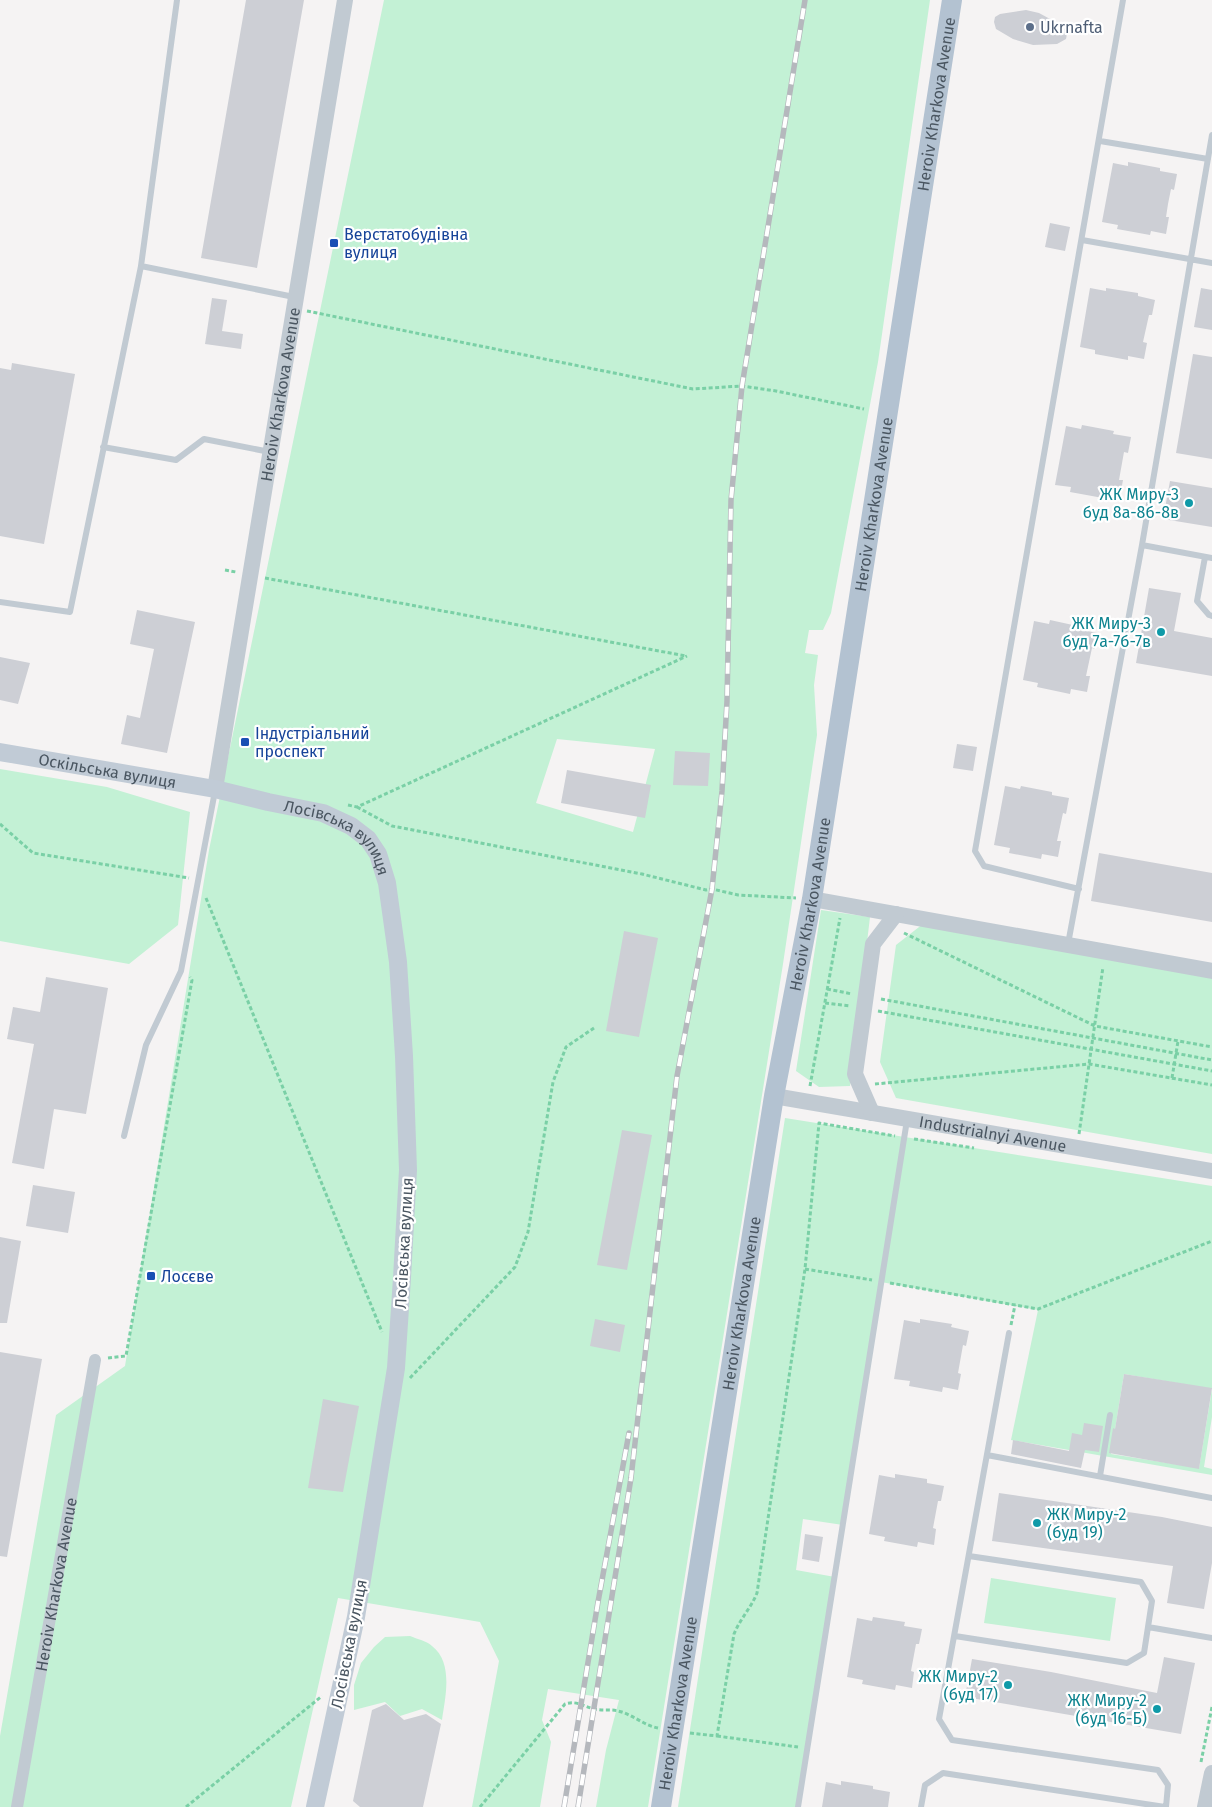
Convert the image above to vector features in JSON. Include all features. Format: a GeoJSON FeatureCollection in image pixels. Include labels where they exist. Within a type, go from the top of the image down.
{"type":"FeatureCollection","features":[{"type":"Feature","properties":{"kind":"main road","name":"Heroiv Kharkova Avenue"},"geometry":{"type":"LineString","coordinates":[[661,1807],[774,1096],[812,900],[952,0]]}},
{"type":"Feature","properties":{"kind":"main road","name":"Оскільська вулиця"},"geometry":{"type":"LineString","coordinates":[[0,752],[215,789]]}},
{"type":"Feature","properties":{"kind":"main road","name":"Лосівська вулиця"},"geometry":{"type":"LineString","coordinates":[[215,789],[323,813],[351,826],[368,839],[378,854],[384,876],[398,971],[404,1056],[408,1170],[398,1338],[391,1398],[356,1617],[315,1807]]}},
{"type":"Feature","properties":{"kind":"street","name":"Heroiv Kharkova Avenue"},"geometry":{"type":"LineString","coordinates":[[215,789],[345,0]]}},
{"type":"Feature","properties":{"kind":"street"},"geometry":{"type":"LineString","coordinates":[[812,900],[843,905],[891,919],[1068,945],[1212,971]]}},
{"type":"Feature","properties":{"kind":"street"},"geometry":{"type":"LineString","coordinates":[[872,1113],[855,1074],[873,944],[891,919]]}},
{"type":"Feature","properties":{"kind":"street","name":"Industrialnyi Avenue"},"geometry":{"type":"LineString","coordinates":[[774,1096],[1212,1171]]}},
{"type":"Feature","properties":{"kind":"street","name":"Heroiv Kharkova Avenue"},"geometry":{"type":"LineString","coordinates":[[17,1807],[95,1360]]}},
{"type":"Feature","properties":{"kind":"street"},"geometry":{"type":"LineString","coordinates":[[1205,1807],[1206,1769]]}},
{"type":"Feature","properties":{"kind":"lane"},"geometry":{"type":"LineString","coordinates":[[0,602],[70,612],[141,266],[177,0]]}},
{"type":"Feature","properties":{"kind":"lane"},"geometry":{"type":"LineString","coordinates":[[1079,889],[984,866],[975,852],[1123,0]]}},
{"type":"Feature","properties":{"kind":"lane"},"geometry":{"type":"LineString","coordinates":[[1068,945],[1142,545],[1191,259],[1209,177],[1208,159],[1212,136]]}},
{"type":"Feature","properties":{"kind":"lane"},"geometry":{"type":"LineString","coordinates":[[1100,141],[1208,159]]}},
{"type":"Feature","properties":{"kind":"lane"},"geometry":{"type":"LineString","coordinates":[[1082,240],[1212,263]]}},
{"type":"Feature","properties":{"kind":"lane"},"geometry":{"type":"LineString","coordinates":[[141,266],[295,303]]}},
{"type":"Feature","properties":{"kind":"lane"},"geometry":{"type":"LineString","coordinates":[[104,447],[176,460],[204,439],[270,452]]}},
{"type":"Feature","properties":{"kind":"lane"},"geometry":{"type":"LineString","coordinates":[[1142,545],[1209,557],[1197,602],[1212,616]]}},
{"type":"Feature","properties":{"kind":"lane"},"geometry":{"type":"LineString","coordinates":[[124,1136],[146,1045],[181,971],[215,789]]}},
{"type":"Feature","properties":{"kind":"lane"},"geometry":{"type":"LineString","coordinates":[[798,1807],[907,1119]]}},
{"type":"Feature","properties":{"kind":"lane"},"geometry":{"type":"LineString","coordinates":[[921,1807],[925,1785],[943,1773],[1166,1807],[1168,1785],[1158,1770],[952,1740],[940,1719],[1009,1333]]}},
{"type":"Feature","properties":{"kind":"lane"},"geometry":{"type":"LineString","coordinates":[[1100,1476],[1110,1415]]}},
{"type":"Feature","properties":{"kind":"lane"},"geometry":{"type":"LineString","coordinates":[[987,1455],[1212,1498]]}},
{"type":"Feature","properties":{"kind":"lane"},"geometry":{"type":"LineString","coordinates":[[955,1636],[1126,1663],[1144,1653],[1152,1601],[1142,1582],[969,1556]]}},
{"type":"Feature","properties":{"kind":"lane"},"geometry":{"type":"LineString","coordinates":[[1148,1627],[1212,1638]]}},
{"type":"Feature","properties":{"kind":"path"},"geometry":{"type":"LineString","coordinates":[[295,303],[693,389],[742,386],[864,409]]}},
{"type":"Feature","properties":{"kind":"path"},"geometry":{"type":"LineString","coordinates":[[225,570],[687,656],[357,807]]}},
{"type":"Feature","properties":{"kind":"path"},"geometry":{"type":"LineString","coordinates":[[339,804],[357,807],[392,826],[632,872],[706,890],[712,889],[738,895],[812,900]]}},
{"type":"Feature","properties":{"kind":"path"},"geometry":{"type":"LineString","coordinates":[[0,824],[33,853],[198,880],[385,1340]]}},
{"type":"Feature","properties":{"kind":"path"},"geometry":{"type":"LineString","coordinates":[[807,1102],[843,905]]}},
{"type":"Feature","properties":{"kind":"path"},"geometry":{"type":"LineString","coordinates":[[891,919],[1094,1026],[1212,1047]]}},
{"type":"Feature","properties":{"kind":"path"},"geometry":{"type":"LineString","coordinates":[[1078,1137],[1105,952]]}},
{"type":"Feature","properties":{"kind":"path"},"geometry":{"type":"LineString","coordinates":[[95,1360],[126,1356],[192,980],[183,959]]}},
{"type":"Feature","properties":{"kind":"path"},"geometry":{"type":"LineString","coordinates":[[827,990],[865,1002],[1091,1049],[1212,1071]]}},
{"type":"Feature","properties":{"kind":"path"},"geometry":{"type":"LineString","coordinates":[[825,1003],[865,1002],[1212,1060]]}},
{"type":"Feature","properties":{"kind":"path"},"geometry":{"type":"LineString","coordinates":[[391,1398],[515,1267],[528,1232],[553,1082],[566,1048],[594,1028]]}},
{"type":"Feature","properties":{"kind":"path"},"geometry":{"type":"LineString","coordinates":[[1172,1078],[1178,1041]]}},
{"type":"Feature","properties":{"kind":"path"},"geometry":{"type":"LineString","coordinates":[[861,1086],[1089,1064],[1212,1085]]}},
{"type":"Feature","properties":{"kind":"path"},"geometry":{"type":"LineString","coordinates":[[805,1269],[1038,1310],[1212,1241]]}},
{"type":"Feature","properties":{"kind":"path"},"geometry":{"type":"LineString","coordinates":[[1009,1333],[1014,1306]]}},
{"type":"Feature","properties":{"kind":"path"},"geometry":{"type":"LineString","coordinates":[[186,1807],[342,1680]]}},
{"type":"Feature","properties":{"kind":"path"},"geometry":{"type":"LineString","coordinates":[[480,1807],[565,1704],[571,1702],[582,1703],[594,1709],[620,1711],[650,1726],[662,1728]]}},
{"type":"Feature","properties":{"kind":"path"},"geometry":{"type":"LineString","coordinates":[[1206,1769],[1212,1707]]}},
{"type":"Feature","properties":{"kind":"path"},"geometry":{"type":"LineString","coordinates":[[717,1736],[808,1748]]}},
{"type":"Feature","properties":{"kind":"green space"},"geometry":{"type":"Polygon","coordinates":[[[384,0],[930,0],[878,362],[831,613],[823,630],[809,630],[805,653],[818,655],[814,685],[817,735],[783,964],[648,1807],[596,1807],[606,1750],[619,1700],[548,1689],[542,1720],[551,1742],[540,1807],[472,1807],[499,1661],[480,1622],[338,1598],[291,1807],[0,1807],[0,1736],[56,1415],[125,1366],[209,850],[384,0]],[[557,739],[536,803],[633,832],[655,749],[557,739]]]}},
{"type":"Feature","properties":{"kind":"green space"},"geometry":{"type":"Polygon","coordinates":[[[0,769],[107,787],[190,812],[178,925],[129,964],[0,941],[0,769]]]}},
{"type":"Feature","properties":{"kind":"green space"},"geometry":{"type":"Polygon","coordinates":[[[821,910],[870,917],[850,1086],[819,1087],[796,1071],[821,910]]]}},
{"type":"Feature","properties":{"kind":"green space"},"geometry":{"type":"Polygon","coordinates":[[[928,920],[1212,966],[1212,1154],[896,1098],[880,1062],[896,945],[928,920]]]}},
{"type":"Feature","properties":{"kind":"green space"},"geometry":{"type":"Polygon","coordinates":[[[785,1118],[1212,1186],[1212,1389],[1212,1417],[1204,1467],[1212,1469],[1212,1475],[1011,1440],[1038,1310],[881,1282],[843,1525],[803,1519],[796,1570],[835,1577],[798,1807],[678,1807],[785,1118]],[[1124,1374],[1111,1454],[1199,1468],[1212,1389],[1124,1374]]]}},
{"type":"Feature","properties":{"kind":"green space"},"geometry":{"type":"Polygon","coordinates":[[[991,1578],[1116,1598],[1110,1641],[984,1623],[991,1578]]]}},
{"type":"Feature","properties":{"kind":"green space"},"geometry":{"type":"Polygon","coordinates":[[[410,1636],[430,1644],[439,1653],[443,1662],[446,1671],[446,1691],[442,1720],[422,1709],[400,1716],[385,1702],[354,1710],[354,1685],[361,1663],[385,1637],[410,1636]]]}},
{"type":"Feature","properties":{"kind":"building"},"geometry":{"type":"Polygon","coordinates":[[[246,0],[304,0],[257,268],[201,258],[246,0]]]}},
{"type":"Feature","properties":{"kind":"building","name":"Ukrnafta"},"geometry":{"type":"Polygon","coordinates":[[[1026,10],[1039,13],[1063,26],[1067,34],[1066,39],[1057,44],[1033,45],[1013,39],[996,29],[995,17],[1000,14],[1026,10]]]}},
{"type":"Feature","properties":{"kind":"building"},"geometry":{"type":"Polygon","coordinates":[[[1128,162],[1160,168],[1160,171],[1177,174],[1174,190],[1171,189],[1168,204],[1166,217],[1169,217],[1166,234],[1151,231],[1150,235],[1117,229],[1118,225],[1102,222],[1113,163],[1128,166],[1128,162]]]}},
{"type":"Feature","properties":{"kind":"building"},"geometry":{"type":"Polygon","coordinates":[[[1050,223],[1070,227],[1065,251],[1045,247],[1050,223]]]}},
{"type":"Feature","properties":{"kind":"building"},"geometry":{"type":"Polygon","coordinates":[[[1090,288],[1106,291],[1106,288],[1138,293],[1138,296],[1155,300],[1152,315],[1149,315],[1143,342],[1147,343],[1144,359],[1128,356],[1128,360],[1095,354],[1095,350],[1080,347],[1090,288]]]}},
{"type":"Feature","properties":{"kind":"building"},"geometry":{"type":"Polygon","coordinates":[[[1201,288],[1212,290],[1212,330],[1194,327],[1201,288]]]}},
{"type":"Feature","properties":{"kind":"building"},"geometry":{"type":"Polygon","coordinates":[[[212,298],[227,300],[222,331],[243,334],[241,349],[205,344],[212,298]]]}},
{"type":"Feature","properties":{"kind":"building"},"geometry":{"type":"Polygon","coordinates":[[[1193,354],[1212,357],[1212,459],[1176,453],[1193,354]]]}},
{"type":"Feature","properties":{"kind":"building"},"geometry":{"type":"Polygon","coordinates":[[[12,363],[75,374],[44,544],[0,536],[0,368],[11,370],[12,363]]]}},
{"type":"Feature","properties":{"kind":"building"},"geometry":{"type":"Polygon","coordinates":[[[1082,425],[1114,431],[1113,434],[1131,437],[1128,453],[1124,452],[1119,480],[1123,480],[1120,496],[1104,493],[1103,498],[1070,492],[1071,487],[1055,485],[1066,426],[1081,429],[1082,425]]]}},
{"type":"Feature","properties":{"kind":"building","name":"ЖК Миру-3 буд 8а-8б-8в"},"geometry":{"type":"Polygon","coordinates":[[[1170,481],[1212,488],[1212,527],[1163,519],[1170,481]]]}},
{"type":"Feature","properties":{"kind":"building","name":"ЖК Миру-3 буд 7а-7б-7в"},"geometry":{"type":"Polygon","coordinates":[[[1149,588],[1181,593],[1174,631],[1212,638],[1212,676],[1136,663],[1149,588]]]}},
{"type":"Feature","properties":{"kind":"building"},"geometry":{"type":"Polygon","coordinates":[[[137,610],[195,622],[167,753],[121,744],[127,715],[140,718],[154,649],[130,644],[137,610]]]}},
{"type":"Feature","properties":{"kind":"building"},"geometry":{"type":"Polygon","coordinates":[[[1050,620],[1082,627],[1081,630],[1098,633],[1095,649],[1092,648],[1086,676],[1090,676],[1087,692],[1071,689],[1070,694],[1037,687],[1038,683],[1023,680],[1034,621],[1049,624],[1050,620]]]}},
{"type":"Feature","properties":{"kind":"building"},"geometry":{"type":"Polygon","coordinates":[[[0,657],[30,663],[18,704],[0,700],[0,657]]]}},
{"type":"Feature","properties":{"kind":"building"},"geometry":{"type":"Polygon","coordinates":[[[957,744],[977,747],[973,771],[953,768],[957,744]]]}},
{"type":"Feature","properties":{"kind":"building"},"geometry":{"type":"Polygon","coordinates":[[[675,751],[710,753],[708,786],[673,785],[675,751]]]}},
{"type":"Feature","properties":{"kind":"building"},"geometry":{"type":"Polygon","coordinates":[[[567,770],[651,785],[645,818],[561,803],[567,770]]]}},
{"type":"Feature","properties":{"kind":"building"},"geometry":{"type":"Polygon","coordinates":[[[1005,786],[1020,789],[1021,786],[1052,792],[1052,795],[1069,798],[1066,814],[1063,813],[1057,841],[1061,841],[1058,857],[1042,854],[1041,859],[1009,853],[1010,848],[994,845],[1005,786]]]}},
{"type":"Feature","properties":{"kind":"building"},"geometry":{"type":"Polygon","coordinates":[[[1099,853],[1212,873],[1212,922],[1091,901],[1099,853]]]}},
{"type":"Feature","properties":{"kind":"building"},"geometry":{"type":"Polygon","coordinates":[[[624,931],[658,938],[639,1037],[606,1031],[624,931]]]}},
{"type":"Feature","properties":{"kind":"building"},"geometry":{"type":"Polygon","coordinates":[[[46,977],[108,988],[86,1114],[54,1109],[44,1169],[12,1163],[34,1044],[7,1039],[13,1007],[40,1012],[46,977]]]}},
{"type":"Feature","properties":{"kind":"building"},"geometry":{"type":"Polygon","coordinates":[[[622,1130],[652,1135],[627,1270],[597,1265],[622,1130]]]}},
{"type":"Feature","properties":{"kind":"building"},"geometry":{"type":"Polygon","coordinates":[[[33,1185],[75,1192],[68,1233],[26,1226],[33,1185]]]}},
{"type":"Feature","properties":{"kind":"building"},"geometry":{"type":"Polygon","coordinates":[[[0,1237],[21,1241],[7,1323],[0,1323],[0,1237]]]}},
{"type":"Feature","properties":{"kind":"building"},"geometry":{"type":"Polygon","coordinates":[[[595,1319],[625,1325],[620,1352],[590,1346],[595,1319]]]}},
{"type":"Feature","properties":{"kind":"building"},"geometry":{"type":"Polygon","coordinates":[[[920,1319],[952,1324],[951,1327],[969,1331],[966,1346],[963,1345],[958,1373],[961,1374],[958,1390],[943,1387],[942,1392],[909,1386],[910,1381],[894,1379],[904,1320],[920,1323],[920,1319]]]}},
{"type":"Feature","properties":{"kind":"building"},"geometry":{"type":"Polygon","coordinates":[[[0,1352],[42,1359],[7,1557],[0,1556],[0,1352]]]}},
{"type":"Feature","properties":{"kind":"building"},"geometry":{"type":"Polygon","coordinates":[[[1124,1374],[1212,1388],[1199,1469],[1109,1453],[1124,1374]]]}},
{"type":"Feature","properties":{"kind":"building"},"geometry":{"type":"Polygon","coordinates":[[[323,1399],[359,1406],[343,1492],[308,1488],[323,1399]]]}},
{"type":"Feature","properties":{"kind":"building"},"geometry":{"type":"Polygon","coordinates":[[[1084,1423],[1103,1426],[1099,1452],[1085,1450],[1081,1468],[1011,1454],[1013,1440],[1069,1451],[1072,1433],[1082,1435],[1084,1423]]]}},
{"type":"Feature","properties":{"kind":"building"},"geometry":{"type":"Polygon","coordinates":[[[895,1474],[927,1479],[927,1483],[944,1486],[941,1501],[938,1501],[933,1528],[936,1529],[934,1545],[918,1542],[917,1547],[884,1541],[885,1537],[869,1534],[879,1475],[895,1478],[895,1474]]]}},
{"type":"Feature","properties":{"kind":"building"},"geometry":{"type":"Polygon","coordinates":[[[999,1493],[1162,1517],[1212,1527],[1212,1563],[1204,1609],[1167,1603],[1173,1566],[992,1541],[999,1493]]]}},
{"type":"Feature","properties":{"kind":"building"},"geometry":{"type":"Polygon","coordinates":[[[805,1534],[823,1537],[819,1562],[802,1559],[805,1534]]]}},
{"type":"Feature","properties":{"kind":"building"},"geometry":{"type":"Polygon","coordinates":[[[873,1617],[905,1622],[904,1626],[922,1629],[919,1644],[916,1644],[911,1671],[914,1672],[912,1688],[896,1685],[895,1690],[862,1684],[863,1680],[847,1677],[857,1618],[872,1621],[873,1617]]]}},
{"type":"Feature","properties":{"kind":"building"},"geometry":{"type":"Polygon","coordinates":[[[1164,1657],[1195,1663],[1181,1734],[965,1697],[972,1659],[1157,1693],[1164,1657]]]}},
{"type":"Feature","properties":{"kind":"building"},"geometry":{"type":"Polygon","coordinates":[[[386,1704],[404,1720],[426,1714],[441,1724],[423,1807],[360,1807],[353,1801],[372,1710],[386,1704]]]}},
{"type":"Feature","properties":{"kind":"building"},"geometry":{"type":"Polygon","coordinates":[[[841,1781],[873,1786],[873,1789],[890,1792],[888,1807],[822,1807],[826,1782],[841,1785],[841,1781]]]}},
{"type":"Feature","properties":{"kind":"railway"},"geometry":{"type":"LineString","coordinates":[[578,1807],[631,1478],[677,1076],[712,889],[722,791],[727,701],[731,500],[742,386],[805,0]]}},
{"type":"Feature","properties":{"kind":"railway"},"geometry":{"type":"LineString","coordinates":[[564,1807],[598,1602],[629,1433]]}},
{"type":"Feature","properties":{"kind":"place","name":"Ukrnafta"},"geometry":{"type":"Point","coordinates":[1030,27]}},
{"type":"Feature","properties":{"kind":"place","name":"Верстатобудівна вулиця"},"geometry":{"type":"Point","coordinates":[334,243]}},
{"type":"Feature","properties":{"kind":"place","name":"ЖК Миру-3 буд 8а-8б-8в"},"geometry":{"type":"Point","coordinates":[1189,503]}},
{"type":"Feature","properties":{"kind":"place","name":"ЖК Миру-3 буд 7а-7б-7в"},"geometry":{"type":"Point","coordinates":[1161,632]}},
{"type":"Feature","properties":{"kind":"place","name":"Індустріальний проспект"},"geometry":{"type":"Point","coordinates":[245,742]}},
{"type":"Feature","properties":{"kind":"place","name":"Лосєве"},"geometry":{"type":"Point","coordinates":[151,1276]}},
{"type":"Feature","properties":{"kind":"place","name":"ЖК Миру-2 (буд 19)"},"geometry":{"type":"Point","coordinates":[1037,1523]}},
{"type":"Feature","properties":{"kind":"place","name":"ЖК Миру-2 (буд 17)"},"geometry":{"type":"Point","coordinates":[1008,1685]}},
{"type":"Feature","properties":{"kind":"place","name":"ЖК Миру-2 (буд 16-Б)"},"geometry":{"type":"Point","coordinates":[1157,1709]}}]}
